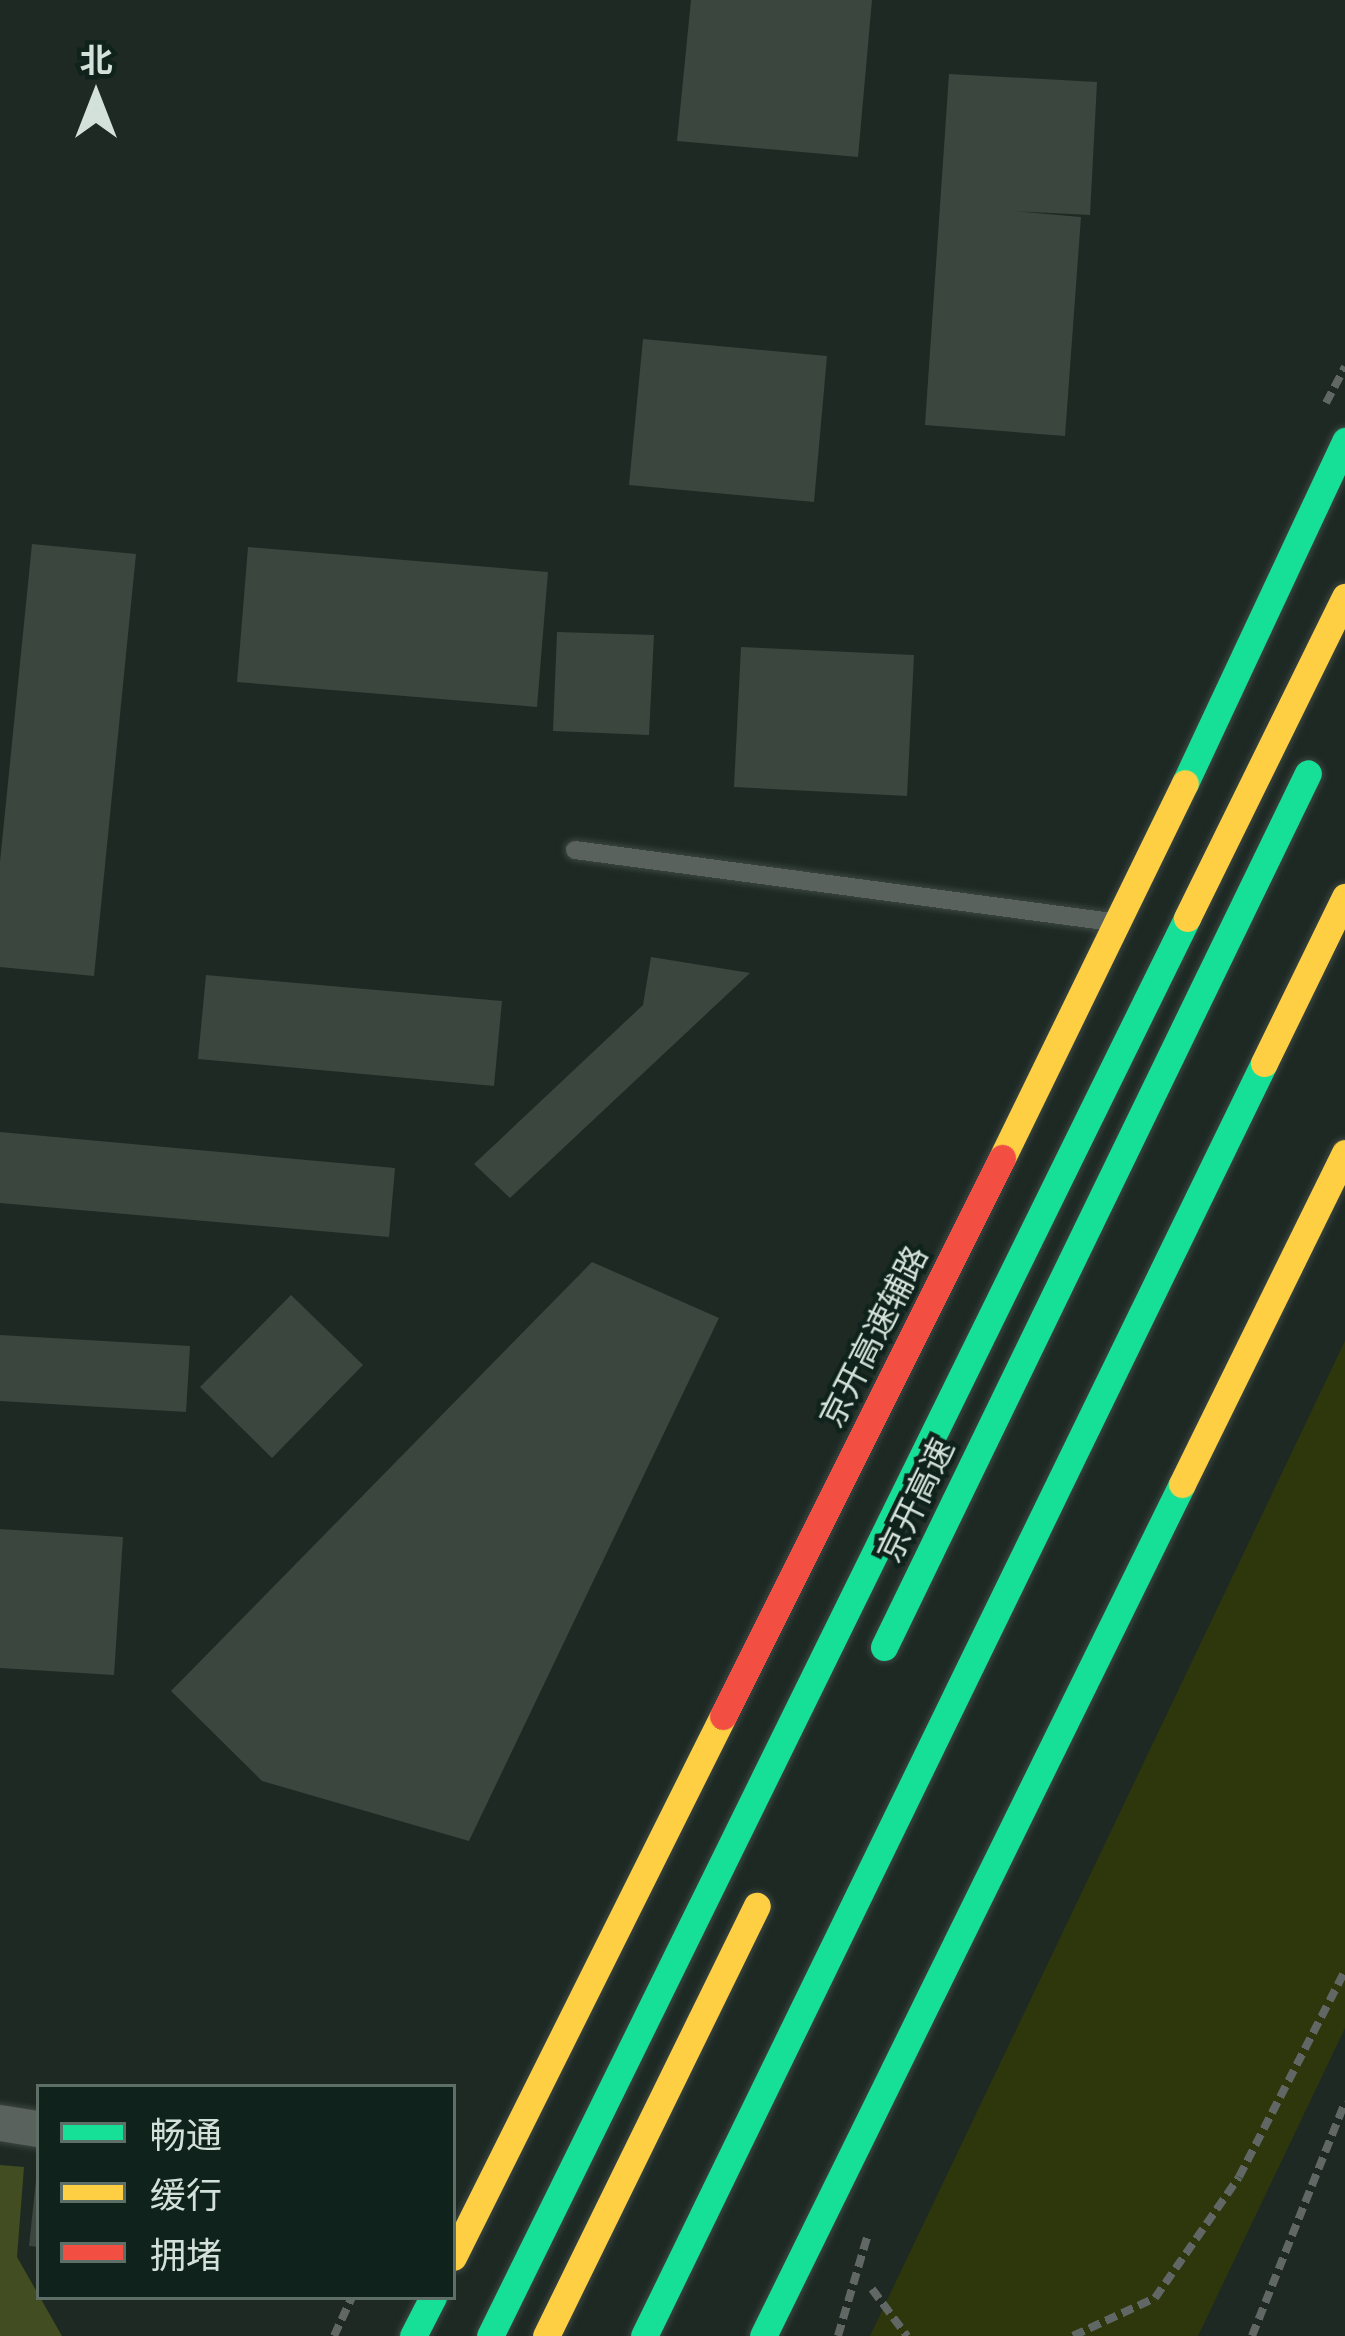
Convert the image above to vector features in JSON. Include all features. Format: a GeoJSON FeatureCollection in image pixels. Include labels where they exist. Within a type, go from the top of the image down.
{"type":"FeatureCollection","features":[{"type":"Feature","properties":{"kind":"main road","name":"京开高速辅路"},"geometry":{"type":"LineString","coordinates":[[456,2245],[469,2192],[1120,923],[1345,441]]}},
{"type":"Feature","properties":{"kind":"main road"},"geometry":{"type":"LineString","coordinates":[[490,2336],[1345,597]]}},
{"type":"Feature","properties":{"kind":"main road","name":"京开高速"},"geometry":{"type":"LineString","coordinates":[[869,1677],[1325,737]]}},
{"type":"Feature","properties":{"kind":"main road"},"geometry":{"type":"LineString","coordinates":[[644,2336],[1345,896]]}},
{"type":"Feature","properties":{"kind":"main road"},"geometry":{"type":"LineString","coordinates":[[763,2336],[1345,1153]]}},
{"type":"Feature","properties":{"kind":"main road"},"geometry":{"type":"LineString","coordinates":[[546,2336],[775,1868]]}},
{"type":"Feature","properties":{"kind":"main road"},"geometry":{"type":"LineString","coordinates":[[413,2336],[431,2300]]}},
{"type":"Feature","properties":{"kind":"street"},"geometry":{"type":"LineString","coordinates":[[0,2123],[36,2129]]}},
{"type":"Feature","properties":{"kind":"lane"},"geometry":{"type":"LineString","coordinates":[[575,850],[1120,923]]}},
{"type":"Feature","properties":{"kind":"path"},"geometry":{"type":"LineString","coordinates":[[1073,2336],[1155,2298],[1239,2177],[1345,1971]]}},
{"type":"Feature","properties":{"kind":"path"},"geometry":{"type":"LineString","coordinates":[[1252,2336],[1345,2102]]}},
{"type":"Feature","properties":{"kind":"path"},"geometry":{"type":"LineString","coordinates":[[872,2289],[907,2336]]}},
{"type":"Feature","properties":{"kind":"path"},"geometry":{"type":"LineString","coordinates":[[334,2336],[351,2300]]}},
{"type":"Feature","properties":{"kind":"green space"},"geometry":{"type":"Polygon","coordinates":[[[1345,1341],[1345,2028],[1198,2336],[870,2336],[1345,1341]]]}},
{"type":"Feature","properties":{"kind":"green space"},"geometry":{"type":"Polygon","coordinates":[[[0,2165],[24,2167],[17,2257],[36,2290],[36,2300],[41,2300],[62,2336],[0,2336],[0,2165]]]}},
{"type":"Feature","properties":{"kind":"building"},"geometry":{"type":"Polygon","coordinates":[[[691,0],[872,0],[858,157],[677,141],[691,0]]]}},
{"type":"Feature","properties":{"kind":"building"},"geometry":{"type":"Polygon","coordinates":[[[949,74],[1097,82],[1090,215],[1013,211],[1081,217],[1065,436],[925,425],[949,74]]]}},
{"type":"Feature","properties":{"kind":"building"},"geometry":{"type":"Polygon","coordinates":[[[643,339],[827,356],[814,502],[629,485],[643,339]]]}},
{"type":"Feature","properties":{"kind":"building"},"geometry":{"type":"Polygon","coordinates":[[[32,544],[136,554],[94,976],[0,967],[0,862],[32,544]]]}},
{"type":"Feature","properties":{"kind":"building"},"geometry":{"type":"Polygon","coordinates":[[[248,547],[548,572],[537,707],[237,682],[248,547]]]}},
{"type":"Feature","properties":{"kind":"building"},"geometry":{"type":"Polygon","coordinates":[[[557,632],[654,635],[649,735],[553,731],[557,632]]]}},
{"type":"Feature","properties":{"kind":"building"},"geometry":{"type":"Polygon","coordinates":[[[741,647],[914,655],[907,796],[734,787],[741,647]]]}},
{"type":"Feature","properties":{"kind":"building"},"geometry":{"type":"Polygon","coordinates":[[[651,957],[750,973],[510,1198],[474,1164],[643,1005],[651,957]]]}},
{"type":"Feature","properties":{"kind":"building"},"geometry":{"type":"Polygon","coordinates":[[[206,975],[502,1001],[494,1086],[198,1059],[206,975]]]}},
{"type":"Feature","properties":{"kind":"building"},"geometry":{"type":"Polygon","coordinates":[[[0,1132],[395,1168],[389,1237],[0,1203],[0,1132]]]}},
{"type":"Feature","properties":{"kind":"building"},"geometry":{"type":"Polygon","coordinates":[[[592,1262],[719,1318],[469,1841],[262,1781],[171,1691],[592,1262]]]}},
{"type":"Feature","properties":{"kind":"building"},"geometry":{"type":"Polygon","coordinates":[[[291,1295],[363,1365],[272,1458],[200,1387],[291,1295]]]}},
{"type":"Feature","properties":{"kind":"building"},"geometry":{"type":"Polygon","coordinates":[[[0,1335],[190,1346],[186,1412],[0,1401],[0,1335]]]}},
{"type":"Feature","properties":{"kind":"building"},"geometry":{"type":"Polygon","coordinates":[[[0,1529],[123,1537],[114,1675],[0,1668],[0,1529]]]}},
{"type":"Feature","properties":{"kind":"building"},"geometry":{"type":"Polygon","coordinates":[[[36,2180],[36,2247],[29,2246],[36,2180]]]}},
{"type":"Feature","properties":{"kind":"traffic: fast"},"geometry":{"type":"LineString","coordinates":[[1185,783],[1345,441]]}},
{"type":"Feature","properties":{"kind":"traffic: fast"},"geometry":{"type":"LineString","coordinates":[[884,1647],[1308,773]]}},
{"type":"Feature","properties":{"kind":"traffic: fast"},"geometry":{"type":"LineString","coordinates":[[490,2336],[1187,918]]}},
{"type":"Feature","properties":{"kind":"traffic: fast"},"geometry":{"type":"LineString","coordinates":[[644,2336],[1264,1063]]}},
{"type":"Feature","properties":{"kind":"traffic: fast"},"geometry":{"type":"LineString","coordinates":[[763,2336],[1182,1484]]}},
{"type":"Feature","properties":{"kind":"traffic: fast"},"geometry":{"type":"LineString","coordinates":[[413,2336],[431,2300]]}},
{"type":"Feature","properties":{"kind":"traffic: slow"},"geometry":{"type":"LineString","coordinates":[[1187,918],[1345,597]]}},
{"type":"Feature","properties":{"kind":"traffic: slow"},"geometry":{"type":"LineString","coordinates":[[1002,1158],[1185,783]]}},
{"type":"Feature","properties":{"kind":"traffic: slow"},"geometry":{"type":"LineString","coordinates":[[1264,1063],[1345,897]]}},
{"type":"Feature","properties":{"kind":"traffic: slow"},"geometry":{"type":"LineString","coordinates":[[1182,1484],[1345,1153]]}},
{"type":"Feature","properties":{"kind":"traffic: slow"},"geometry":{"type":"LineString","coordinates":[[456,2251],[723,1716]]}},
{"type":"Feature","properties":{"kind":"traffic: slow"},"geometry":{"type":"LineString","coordinates":[[546,2336],[757,1906]]}},
{"type":"Feature","properties":{"kind":"traffic: jam"},"geometry":{"type":"LineString","coordinates":[[723,1716],[1002,1158]]}}]}
